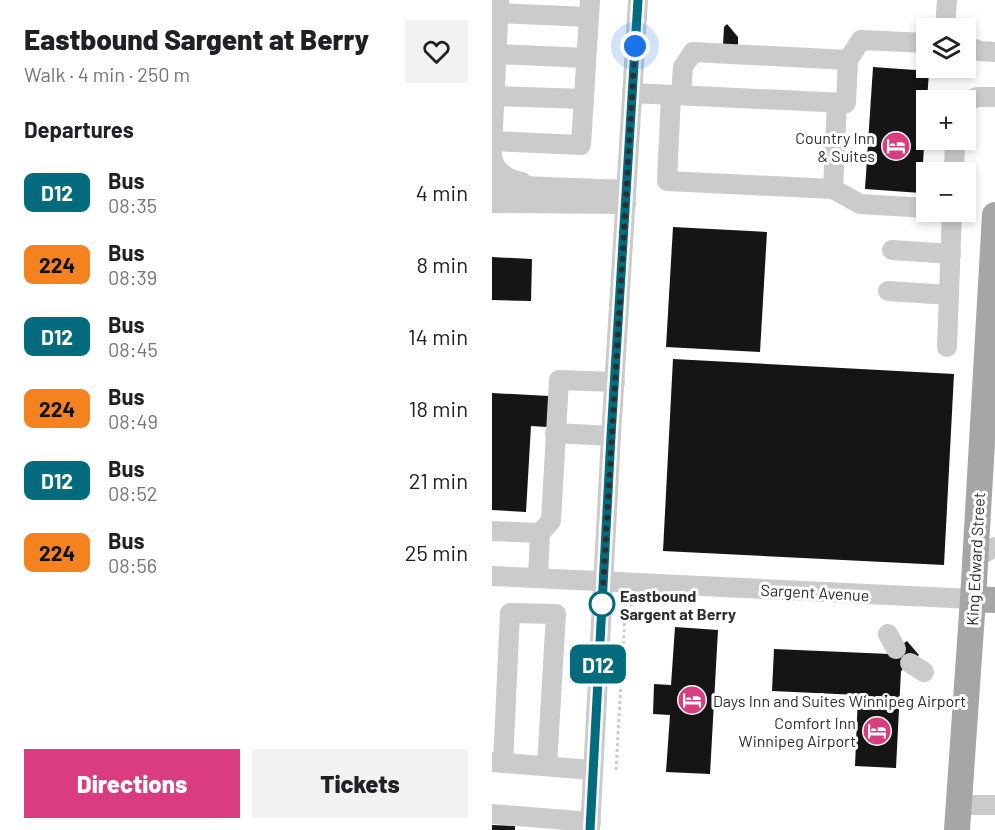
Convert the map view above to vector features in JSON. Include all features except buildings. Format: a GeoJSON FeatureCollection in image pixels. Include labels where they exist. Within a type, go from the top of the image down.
{"type":"FeatureCollection","features":[{"type":"Feature","properties":{"kind":"main road","name":"King Edward Street"},"geometry":{"type":"LineString","coordinates":[[958,818],[984,600],[995,215]]}},
{"type":"Feature","properties":{"kind":"street"},"geometry":{"type":"LineString","coordinates":[[492,814],[590,826],[638,0]]}},
{"type":"Feature","properties":{"kind":"street"},"geometry":{"type":"LineString","coordinates":[[946,18],[947,0]]}},
{"type":"Feature","properties":{"kind":"street"},"geometry":{"type":"LineString","coordinates":[[492,141],[581,145],[589,9],[497,19],[493,109],[492,141],[492,149]]}},
{"type":"Feature","properties":{"kind":"street"},"geometry":{"type":"LineString","coordinates":[[632,93],[846,103],[848,60],[861,40],[916,42]]}},
{"type":"Feature","properties":{"kind":"street"},"geometry":{"type":"LineString","coordinates":[[976,50],[995,52]]}},
{"type":"Feature","properties":{"kind":"street"},"geometry":{"type":"LineString","coordinates":[[848,60],[693,52],[683,67],[676,95],[667,181],[833,189],[860,204],[916,207]]}},
{"type":"Feature","properties":{"kind":"street"},"geometry":{"type":"LineString","coordinates":[[495,67],[586,58]]}},
{"type":"Feature","properties":{"kind":"street"},"geometry":{"type":"LineString","coordinates":[[976,97],[995,97]]}},
{"type":"Feature","properties":{"kind":"street"},"geometry":{"type":"LineString","coordinates":[[493,109],[584,99]]}},
{"type":"Feature","properties":{"kind":"street"},"geometry":{"type":"LineString","coordinates":[[833,189],[837,102]]}},
{"type":"Feature","properties":{"kind":"street"},"geometry":{"type":"LineString","coordinates":[[492,157],[500,173],[517,181],[541,187]]}},
{"type":"Feature","properties":{"kind":"street"},"geometry":{"type":"LineString","coordinates":[[492,185],[541,187],[626,197]]}},
{"type":"Feature","properties":{"kind":"street"},"geometry":{"type":"LineString","coordinates":[[492,203],[626,197]]}},
{"type":"Feature","properties":{"kind":"street"},"geometry":{"type":"LineString","coordinates":[[947,347],[952,222]]}},
{"type":"Feature","properties":{"kind":"street"},"geometry":{"type":"LineString","coordinates":[[892,250],[951,254]]}},
{"type":"Feature","properties":{"kind":"street"},"geometry":{"type":"LineString","coordinates":[[888,291],[949,295]]}},
{"type":"Feature","properties":{"kind":"street"},"geometry":{"type":"LineString","coordinates":[[538,578],[540,533],[550,521],[559,380],[615,382]]}},
{"type":"Feature","properties":{"kind":"street"},"geometry":{"type":"LineString","coordinates":[[555,433],[611,436]]}},
{"type":"Feature","properties":{"kind":"street"},"geometry":{"type":"LineString","coordinates":[[492,531],[540,533]]}},
{"type":"Feature","properties":{"kind":"street","name":"Sargent Avenue"},"geometry":{"type":"LineString","coordinates":[[492,576],[984,600]]}},
{"type":"Feature","properties":{"kind":"street"},"geometry":{"type":"LineString","coordinates":[[510,613],[498,763],[592,770]]}},
{"type":"Feature","properties":{"kind":"street"},"geometry":{"type":"LineString","coordinates":[[492,620],[510,613],[556,615],[548,766]]}},
{"type":"Feature","properties":{"kind":"street"},"geometry":{"type":"LineString","coordinates":[[958,818],[995,805]]}},
{"type":"Feature","properties":{"kind":"path"},"geometry":{"type":"LineString","coordinates":[[616,770],[624,614],[626,606],[635,604]]}},
{"type":"Feature","properties":{"kind":"bus line","name":"D12"},"geometry":{"type":"LineString","coordinates":[[590,830],[638,0]]}},
{"type":"Feature","properties":{"kind":"place","name":"Country Inn & Suites"},"geometry":{"type":"Point","coordinates":[896,146]}},
{"type":"Feature","properties":{"kind":"place","name":"Eastbound Sargent at Berry"},"geometry":{"type":"Point","coordinates":[602,604]}},
{"type":"Feature","properties":{"kind":"place","name":"Days Inn and Suites Winnipeg Airport"},"geometry":{"type":"Point","coordinates":[692,700]}},
{"type":"Feature","properties":{"kind":"place","name":"Comfort Inn Winnipeg Airport"},"geometry":{"type":"Point","coordinates":[877,731]}},
{"type":"Feature","properties":{"kind":"route"},"geometry":{"type":"LineString","coordinates":[[602,604],[635,46]]}}]}
